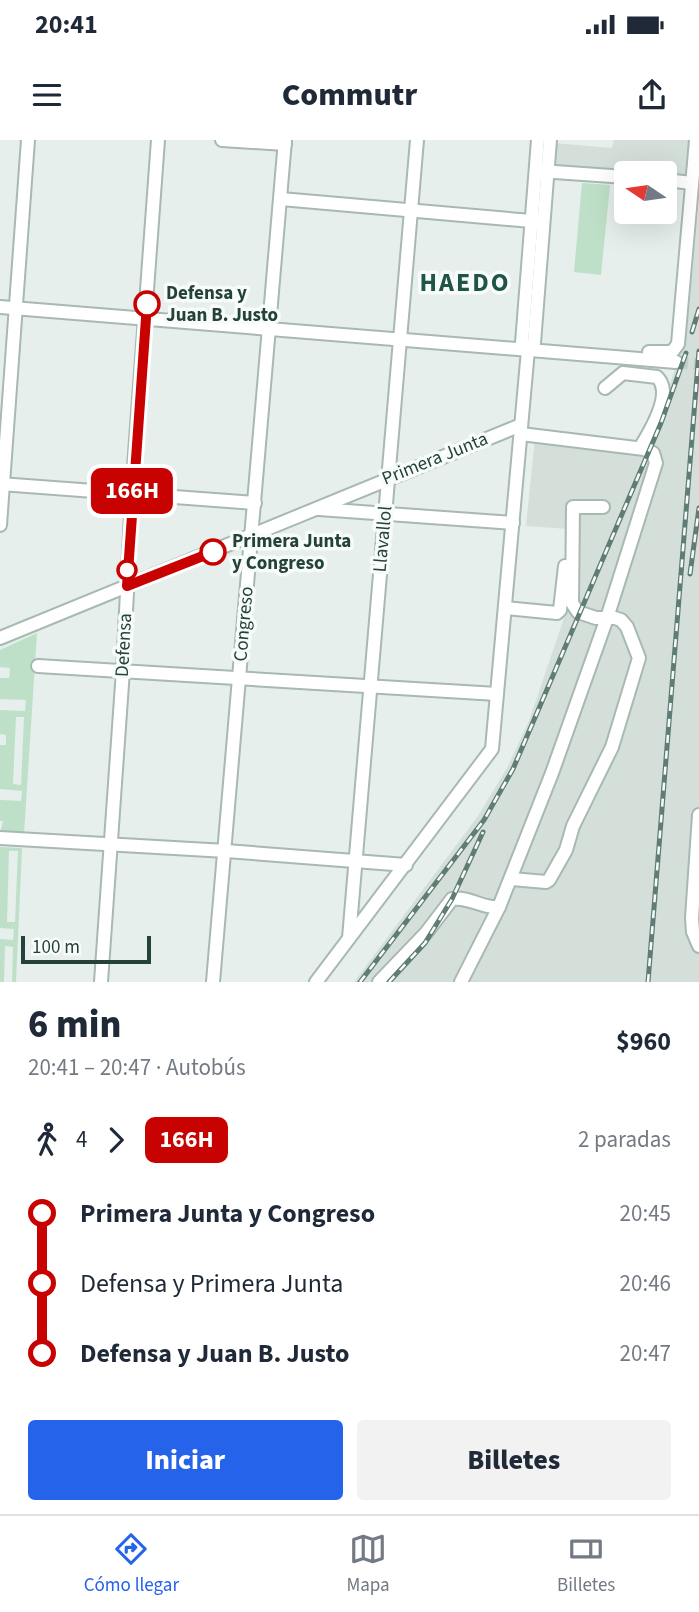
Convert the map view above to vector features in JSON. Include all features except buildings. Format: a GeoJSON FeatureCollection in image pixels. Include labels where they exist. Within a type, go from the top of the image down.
{"type":"FeatureCollection","features":[{"type":"Feature","properties":{"kind":"street"},"geometry":{"type":"LineString","coordinates":[[0,525],[28,140]]}},
{"type":"Feature","properties":{"kind":"street","name":"Defensa"},"geometry":{"type":"LineString","coordinates":[[101,982],[158,140]]}},
{"type":"Feature","properties":{"kind":"street"},"geometry":{"type":"LineString","coordinates":[[222,140],[285,142]]}},
{"type":"Feature","properties":{"kind":"street","name":"Llavallol"},"geometry":{"type":"LineString","coordinates":[[349,938],[417,140]]}},
{"type":"Feature","properties":{"kind":"street"},"geometry":{"type":"LineString","coordinates":[[538,140],[542,171]]}},
{"type":"Feature","properties":{"kind":"street"},"geometry":{"type":"LineString","coordinates":[[316,982],[492,749],[528,350],[534,343],[537,222],[542,171],[550,140]]}},
{"type":"Feature","properties":{"kind":"street"},"geometry":{"type":"LineString","coordinates":[[674,357],[678,344],[696,140]]}},
{"type":"Feature","properties":{"kind":"street","name":"Congreso"},"geometry":{"type":"LineString","coordinates":[[213,982],[285,142]]}},
{"type":"Feature","properties":{"kind":"street"},"geometry":{"type":"LineString","coordinates":[[542,171],[614,176]]}},
{"type":"Feature","properties":{"kind":"street"},"geometry":{"type":"LineString","coordinates":[[677,181],[692,183]]}},
{"type":"Feature","properties":{"kind":"street"},"geometry":{"type":"LineString","coordinates":[[281,199],[537,222]]}},
{"type":"Feature","properties":{"kind":"street"},"geometry":{"type":"LineString","coordinates":[[0,307],[576,354],[674,357]]}},
{"type":"Feature","properties":{"kind":"street"},"geometry":{"type":"LineString","coordinates":[[552,351],[569,345],[674,357]]}},
{"type":"Feature","properties":{"kind":"street"},"geometry":{"type":"LineString","coordinates":[[605,388],[623,373],[657,377],[662,383],[663,394],[658,414],[640,448]]}},
{"type":"Feature","properties":{"kind":"street"},"geometry":{"type":"LineString","coordinates":[[461,982],[512,879],[552,774],[607,618],[656,463],[653,453],[640,448],[521,429]]}},
{"type":"Feature","properties":{"kind":"street","name":"Primera Junta"},"geometry":{"type":"LineString","coordinates":[[0,638],[388,477],[521,429]]}},
{"type":"Feature","properties":{"kind":"street"},"geometry":{"type":"LineString","coordinates":[[1,484],[254,503]]}},
{"type":"Feature","properties":{"kind":"street"},"geometry":{"type":"LineString","coordinates":[[512,879],[549,880],[566,850],[573,827],[612,747],[639,658],[627,627],[621,620],[596,618],[578,612],[572,603],[573,508],[603,507]]}},
{"type":"Feature","properties":{"kind":"street"},"geometry":{"type":"LineString","coordinates":[[316,508],[513,523]]}},
{"type":"Feature","properties":{"kind":"street"},"geometry":{"type":"LineString","coordinates":[[505,608],[557,612],[560,610],[566,555]]}},
{"type":"Feature","properties":{"kind":"street"},"geometry":{"type":"LineString","coordinates":[[38,666],[497,694]]}},
{"type":"Feature","properties":{"kind":"street"},"geometry":{"type":"LineString","coordinates":[[699,815],[692,918],[693,932],[699,946]]}},
{"type":"Feature","properties":{"kind":"street"},"geometry":{"type":"LineString","coordinates":[[0,838],[406,865]]}},
{"type":"Feature","properties":{"kind":"street"},"geometry":{"type":"LineString","coordinates":[[379,982],[426,933],[452,899],[467,898],[492,908],[499,907]]}},
{"type":"Feature","properties":{"kind":"shaded area"},"geometry":{"type":"Polygon","coordinates":[[[614,140],[691,140],[689,170],[684,176],[677,175],[677,161],[614,161],[614,170],[557,166],[553,162],[554,143],[612,148],[614,140]]]}},
{"type":"Feature","properties":{"kind":"shaded area"},"geometry":{"type":"Polygon","coordinates":[[[699,202],[699,982],[354,982],[478,816],[507,768],[529,721],[564,618],[568,529],[526,526],[535,438],[641,456],[659,419],[687,330],[699,202]]]}},
{"type":"Feature","properties":{"kind":"green space"},"geometry":{"type":"Polygon","coordinates":[[[582,183],[610,185],[601,275],[574,272],[582,183]]]}},
{"type":"Feature","properties":{"kind":"green space"},"geometry":{"type":"Polygon","coordinates":[[[37,633],[24,834],[0,833],[3,821],[0,821],[0,800],[21,801],[22,791],[0,789],[0,745],[6,745],[6,735],[0,734],[0,710],[25,711],[26,700],[0,699],[0,678],[9,678],[10,668],[0,667],[0,650],[37,633]],[[16,717],[13,784],[21,785],[24,717],[16,717]]]}},
{"type":"Feature","properties":{"kind":"green space"},"geometry":{"type":"Polygon","coordinates":[[[0,847],[22,848],[16,982],[12,982],[13,947],[5,946],[4,982],[0,982],[0,939],[13,940],[14,929],[0,928],[0,847]],[[9,851],[7,922],[15,922],[18,851],[9,851]]]}},
{"type":"Feature","properties":{"kind":"tunnel"},"geometry":{"type":"LineString","coordinates":[[676,362],[699,364]]}},
{"type":"Feature","properties":{"kind":"railway"},"geometry":{"type":"LineString","coordinates":[[692,332],[699,309]]}},
{"type":"Feature","properties":{"kind":"railway"},"geometry":{"type":"LineString","coordinates":[[648,982],[699,351]]}},
{"type":"Feature","properties":{"kind":"railway"},"geometry":{"type":"LineString","coordinates":[[360,982],[484,820],[513,769],[661,423],[686,353]]}},
{"type":"Feature","properties":{"kind":"railway"},"geometry":{"type":"LineString","coordinates":[[690,574],[699,508]]}},
{"type":"Feature","properties":{"kind":"railway"},"geometry":{"type":"LineString","coordinates":[[389,982],[425,943],[452,899],[483,832]]}},
{"type":"Feature","properties":{"kind":"bus line","name":"166H"},"geometry":{"type":"LineString","coordinates":[[147,304],[127,586],[213,552]]}},
{"type":"Feature","properties":{"kind":"place","name":"Defensa y Juan B. Justo"},"geometry":{"type":"Point","coordinates":[147,304]}},
{"type":"Feature","properties":{"kind":"place","name":"Primera Junta y Congreso"},"geometry":{"type":"Point","coordinates":[213,552]}},
{"type":"Feature","properties":{"kind":"district","name":"HAEDO"},"geometry":{"type":"Point","coordinates":[465,282]}}]}
